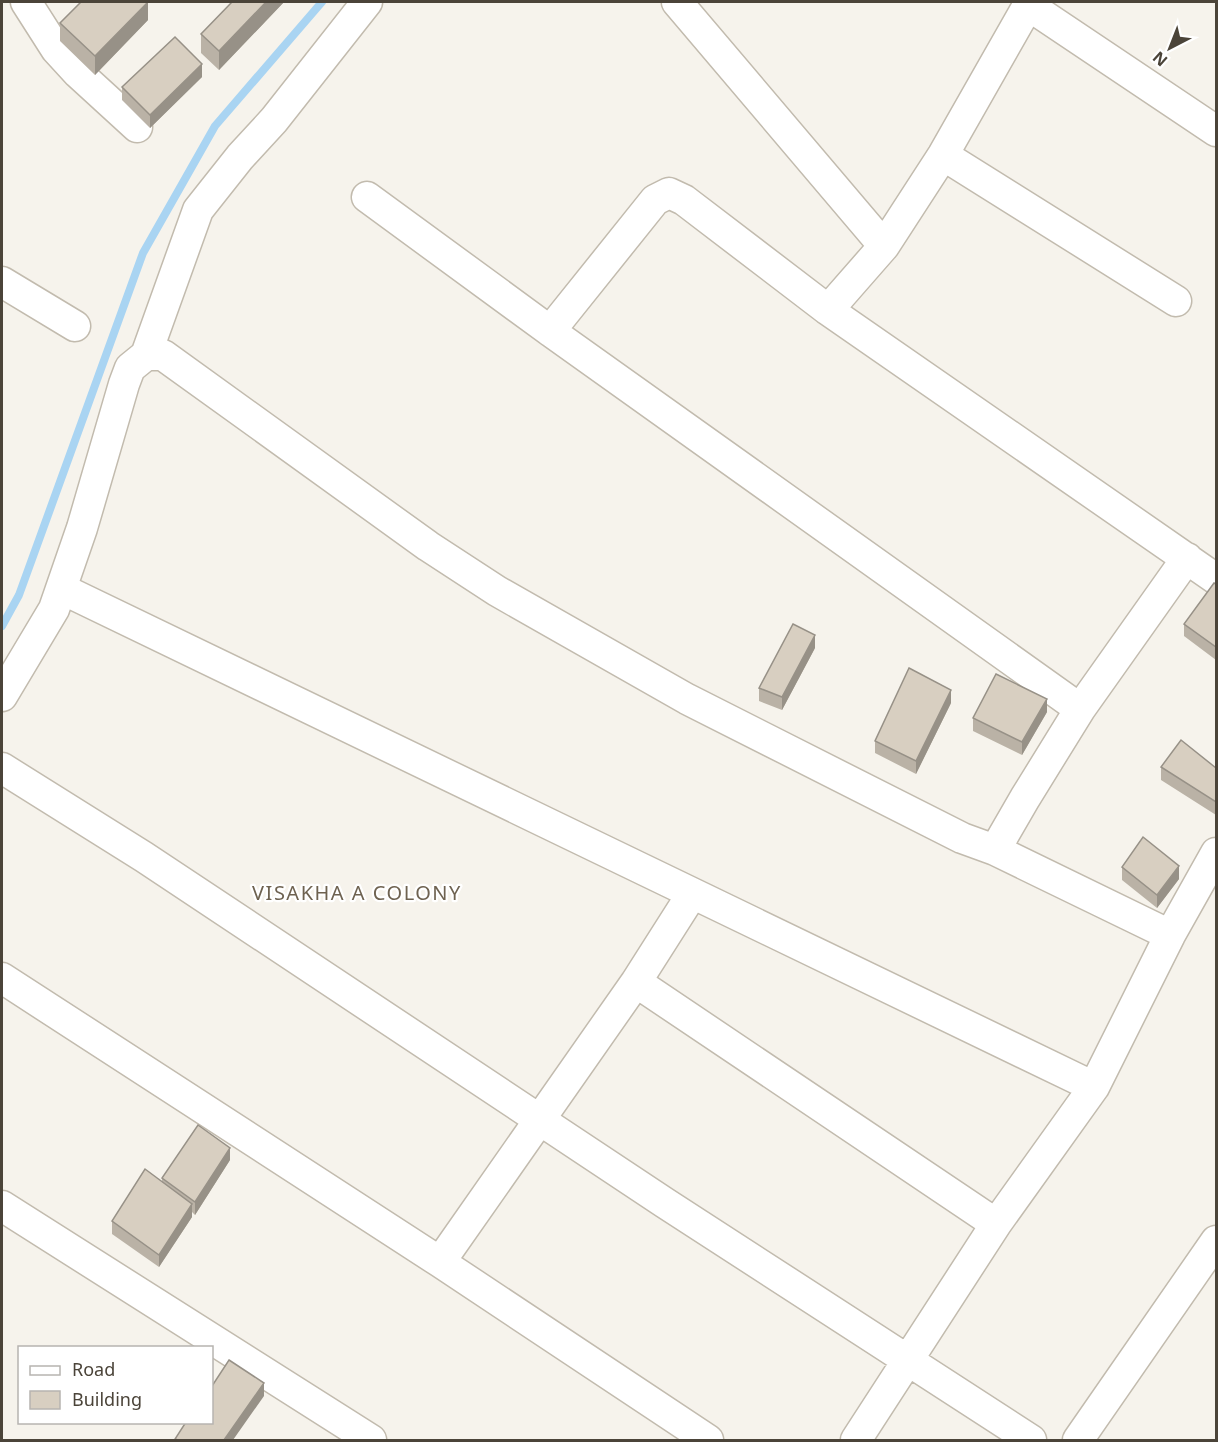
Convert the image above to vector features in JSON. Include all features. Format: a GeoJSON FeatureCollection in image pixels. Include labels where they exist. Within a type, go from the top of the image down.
{"type":"FeatureCollection","features":[{"type":"Feature","properties":{"kind":"street"},"geometry":{"type":"LineString","coordinates":[[26,2],[56,49],[78,73],[137,127]]}},
{"type":"Feature","properties":{"kind":"street"},"geometry":{"type":"LineString","coordinates":[[2,696],[54,609],[82,528],[124,384],[130,368],[146,355],[198,210],[240,157],[274,120],[367,2]]}},
{"type":"Feature","properties":{"kind":"street"},"geometry":{"type":"LineString","coordinates":[[677,2],[884,246]]}},
{"type":"Feature","properties":{"kind":"street"},"geometry":{"type":"LineString","coordinates":[[828,310],[884,246],[943,155],[1029,3],[1216,131]]}},
{"type":"Feature","properties":{"kind":"street"},"geometry":{"type":"LineString","coordinates":[[943,155],[1176,302]]}},
{"type":"Feature","properties":{"kind":"street"},"geometry":{"type":"LineString","coordinates":[[550,332],[655,200],[669,194],[684,200],[828,310],[1216,579]]}},
{"type":"Feature","properties":{"kind":"street"},"geometry":{"type":"LineString","coordinates":[[367,197],[550,332],[1080,709]]}},
{"type":"Feature","properties":{"kind":"street"},"geometry":{"type":"LineString","coordinates":[[2,282],[75,326]]}},
{"type":"Feature","properties":{"kind":"street"},"geometry":{"type":"LineString","coordinates":[[146,355],[163,355],[428,546],[496,591],[687,699],[962,838],[995,850],[1170,935]]}},
{"type":"Feature","properties":{"kind":"street"},"geometry":{"type":"LineString","coordinates":[[995,850],[1080,709],[1187,558]]}},
{"type":"Feature","properties":{"kind":"street"},"geometry":{"type":"LineString","coordinates":[[62,588],[1094,1087]]}},
{"type":"Feature","properties":{"kind":"street"},"geometry":{"type":"LineString","coordinates":[[2,768],[144,857],[909,1362],[1031,1440]]}},
{"type":"Feature","properties":{"kind":"street"},"geometry":{"type":"LineString","coordinates":[[856,1440],[909,1362],[996,1224],[1094,1087],[1170,935],[1216,853]]}},
{"type":"Feature","properties":{"kind":"street"},"geometry":{"type":"LineString","coordinates":[[440,1263],[636,982],[692,894]]}},
{"type":"Feature","properties":{"kind":"street"},"geometry":{"type":"LineString","coordinates":[[2,978],[708,1440]]}},
{"type":"Feature","properties":{"kind":"street"},"geometry":{"type":"LineString","coordinates":[[636,982],[996,1224]]}},
{"type":"Feature","properties":{"kind":"street"},"geometry":{"type":"LineString","coordinates":[[2,1206],[371,1440]]}},
{"type":"Feature","properties":{"kind":"street"},"geometry":{"type":"LineString","coordinates":[[1078,1440],[1216,1241]]}},
{"type":"Feature","properties":{"kind":"building"},"geometry":{"type":"Polygon","coordinates":[[[81,2],[148,2],[95,56],[60,23],[81,2]]]}},
{"type":"Feature","properties":{"kind":"building"},"geometry":{"type":"Polygon","coordinates":[[[232,2],[266,2],[219,51],[201,34],[232,2]]]}},
{"type":"Feature","properties":{"kind":"building"},"geometry":{"type":"Polygon","coordinates":[[[175,37],[202,64],[150,115],[122,87],[175,37]]]}},
{"type":"Feature","properties":{"kind":"building"},"geometry":{"type":"Polygon","coordinates":[[[1214,583],[1216,584],[1216,647],[1184,624],[1214,583]]]}},
{"type":"Feature","properties":{"kind":"building"},"geometry":{"type":"Polygon","coordinates":[[[793,624],[815,635],[782,697],[759,688],[793,624]]]}},
{"type":"Feature","properties":{"kind":"building"},"geometry":{"type":"Polygon","coordinates":[[[909,668],[951,690],[916,761],[875,741],[909,668]]]}},
{"type":"Feature","properties":{"kind":"building"},"geometry":{"type":"Polygon","coordinates":[[[996,674],[1047,699],[1022,742],[973,718],[996,674]]]}},
{"type":"Feature","properties":{"kind":"building"},"geometry":{"type":"Polygon","coordinates":[[[1181,740],[1216,768],[1216,802],[1161,767],[1181,740]]]}},
{"type":"Feature","properties":{"kind":"building"},"geometry":{"type":"Polygon","coordinates":[[[1143,837],[1179,866],[1157,895],[1122,867],[1143,837]]]}},
{"type":"Feature","properties":{"kind":"building"},"geometry":{"type":"Polygon","coordinates":[[[198,1125],[230,1148],[195,1202],[162,1178],[198,1125]]]}},
{"type":"Feature","properties":{"kind":"building"},"geometry":{"type":"Polygon","coordinates":[[[145,1169],[192,1204],[159,1255],[112,1221],[145,1169]]]}},
{"type":"Feature","properties":{"kind":"building"},"geometry":{"type":"Polygon","coordinates":[[[229,1360],[264,1383],[224,1440],[175,1439],[185,1424],[213,1424],[213,1384],[229,1360]]]}},
{"type":"Feature","properties":{"kind":"waterway"},"geometry":{"type":"LineString","coordinates":[[2,626],[19,595],[143,253],[215,126],[322,2]]}},
{"type":"Feature","properties":{"kind":"district","name":"VISAKHA A COLONY"},"geometry":{"type":"Point","coordinates":[357,893]}}]}
